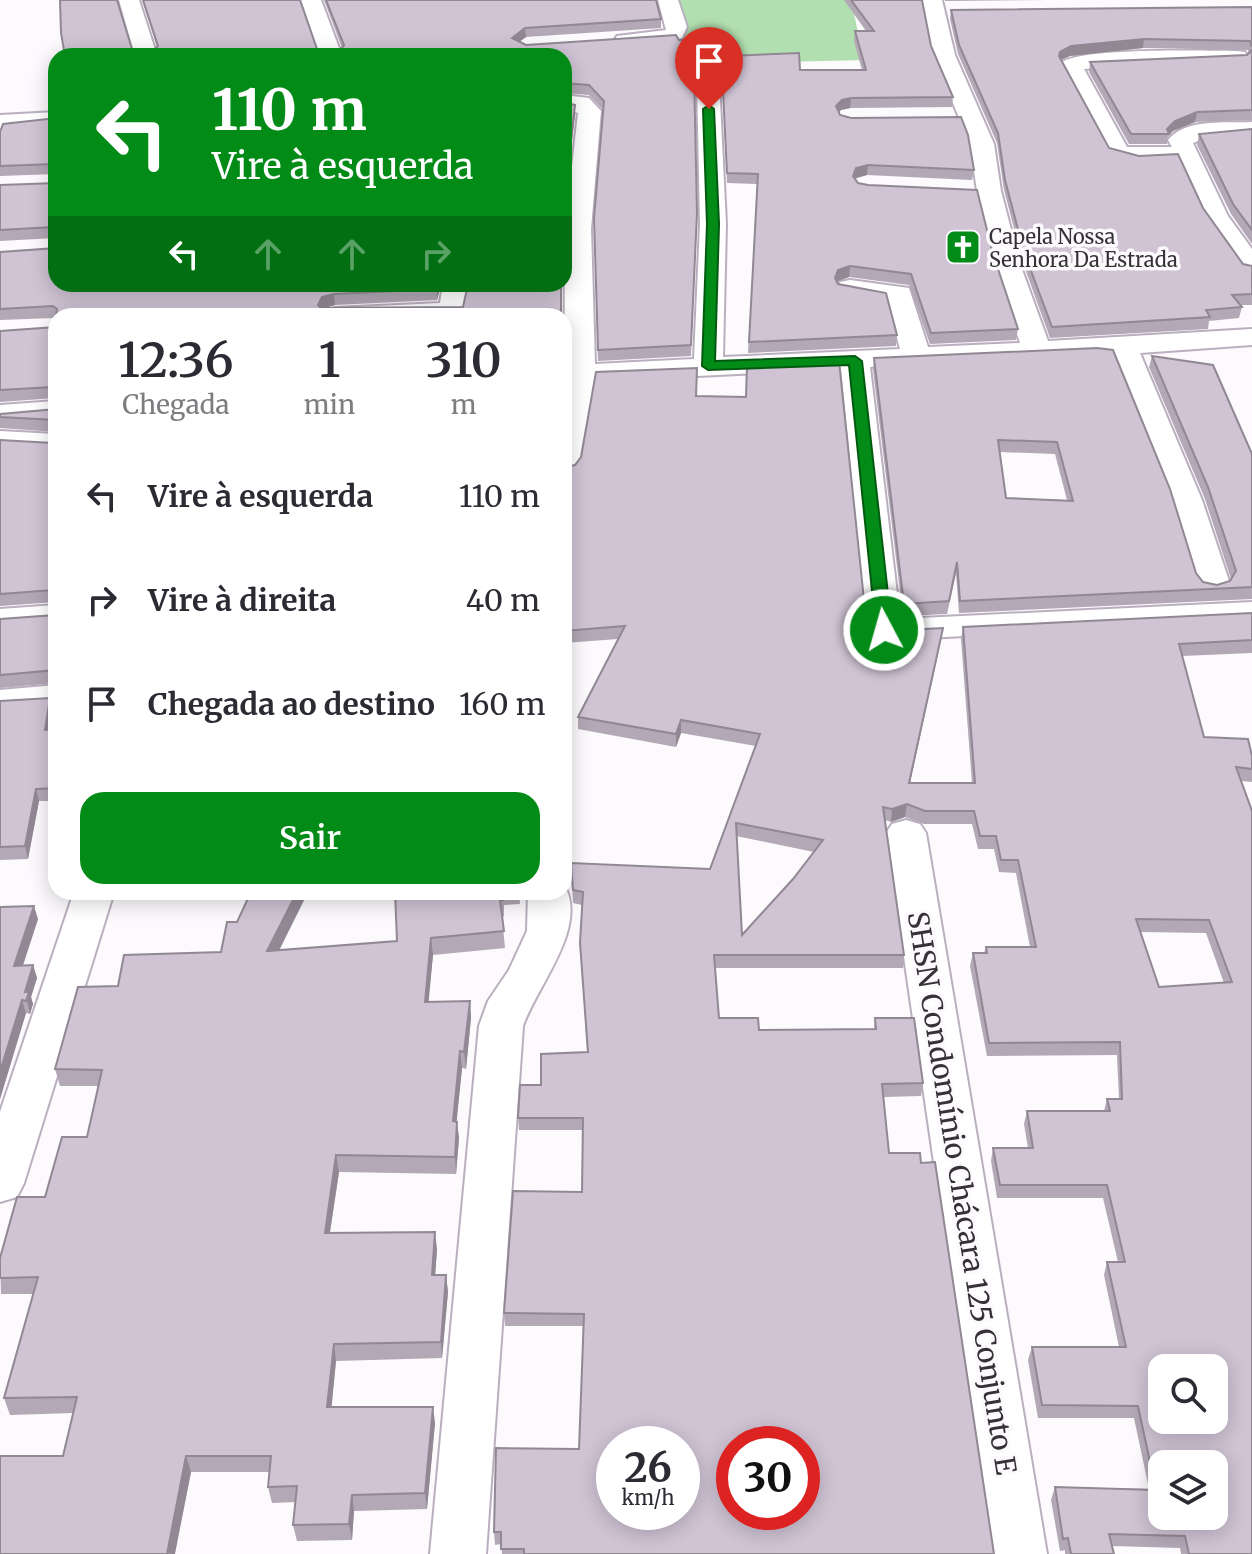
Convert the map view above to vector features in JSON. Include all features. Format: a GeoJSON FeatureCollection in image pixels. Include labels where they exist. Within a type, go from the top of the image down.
{"type":"FeatureCollection","features":[{"type":"Feature","properties":{"kind":"street"},"geometry":{"type":"LineString","coordinates":[[129,0],[144,48]]}},
{"type":"Feature","properties":{"kind":"street"},"geometry":{"type":"LineString","coordinates":[[311,0],[328,48]]}},
{"type":"Feature","properties":{"kind":"street"},"geometry":{"type":"LineString","coordinates":[[601,42],[661,39],[675,34],[677,27],[668,0]]}},
{"type":"Feature","properties":{"kind":"street"},"geometry":{"type":"LineString","coordinates":[[939,7],[944,55],[982,144],[989,191],[1007,264],[1037,350]]}},
{"type":"Feature","properties":{"kind":"street"},"geometry":{"type":"LineString","coordinates":[[1252,82],[1241,51],[1071,64],[1118,152],[1137,156],[1182,147],[1199,132],[1252,129]]}},
{"type":"Feature","properties":{"kind":"street"},"geometry":{"type":"LineString","coordinates":[[708,80],[713,224],[708,366]]}},
{"type":"Feature","properties":{"kind":"street"},"geometry":{"type":"LineString","coordinates":[[572,102],[581,103],[590,111],[573,168],[572,198]]}},
{"type":"Feature","properties":{"kind":"street"},"geometry":{"type":"LineString","coordinates":[[942,118],[972,117]]}},
{"type":"Feature","properties":{"kind":"street"},"geometry":{"type":"LineString","coordinates":[[0,122],[48,119]]}},
{"type":"Feature","properties":{"kind":"street"},"geometry":{"type":"LineString","coordinates":[[1182,147],[1228,216],[1252,267]]}},
{"type":"Feature","properties":{"kind":"street"},"geometry":{"type":"LineString","coordinates":[[958,189],[989,191]]}},
{"type":"Feature","properties":{"kind":"street"},"geometry":{"type":"LineString","coordinates":[[572,243],[581,373],[572,423]]}},
{"type":"Feature","properties":{"kind":"street"},"geometry":{"type":"LineString","coordinates":[[850,288],[899,294],[916,356]]}},
{"type":"Feature","properties":{"kind":"street"},"geometry":{"type":"LineString","coordinates":[[414,308],[453,304]]}},
{"type":"Feature","properties":{"kind":"street"},"geometry":{"type":"LineString","coordinates":[[581,373],[855,361],[1252,337]]}},
{"type":"Feature","properties":{"kind":"street"},"geometry":{"type":"LineString","coordinates":[[1123,346],[1186,500],[1213,584]]}},
{"type":"Feature","properties":{"kind":"street"},"geometry":{"type":"LineString","coordinates":[[855,361],[884,630],[1252,612]]}},
{"type":"Feature","properties":{"kind":"street"},"geometry":{"type":"LineString","coordinates":[[0,414],[48,411]]}},
{"type":"Feature","properties":{"kind":"street"},"geometry":{"type":"LineString","coordinates":[[0,440],[48,443]]}},
{"type":"Feature","properties":{"kind":"street"},"geometry":{"type":"LineString","coordinates":[[0,619],[48,616]]}},
{"type":"Feature","properties":{"kind":"street"},"geometry":{"type":"LineString","coordinates":[[0,701],[48,697]]}},
{"type":"Feature","properties":{"kind":"street","name":"SHSN Condomínio Chácara 125 Conjunto E"},"geometry":{"type":"LineString","coordinates":[[906,833],[1019,1554]]}},
{"type":"Feature","properties":{"kind":"street"},"geometry":{"type":"LineString","coordinates":[[0,1183],[91,900]]}},
{"type":"Feature","properties":{"kind":"street"},"geometry":{"type":"LineString","coordinates":[[458,1554],[501,1026],[510,1001],[527,977],[548,912]]}},
{"type":"Feature","properties":{"kind":"green space"},"geometry":{"type":"Polygon","coordinates":[[[668,0],[851,0],[864,60],[700,64],[677,27],[668,0]]]}},
{"type":"Feature","properties":{"kind":"building"},"geometry":{"type":"Polygon","coordinates":[[[60,0],[117,0],[132,48],[64,48],[60,0]]]}},
{"type":"Feature","properties":{"kind":"building"},"geometry":{"type":"Polygon","coordinates":[[[143,0],[300,0],[317,48],[156,48],[158,46],[143,0]]]}},
{"type":"Feature","properties":{"kind":"building"},"geometry":{"type":"Polygon","coordinates":[[[326,0],[656,0],[661,19],[525,28],[512,38],[526,45],[676,35],[679,40],[693,39],[702,57],[799,53],[800,70],[866,70],[855,31],[874,31],[851,0],[922,0],[931,46],[953,97],[851,98],[842,100],[836,106],[840,115],[851,118],[961,117],[968,135],[974,170],[868,165],[856,168],[853,176],[858,183],[868,185],[977,190],[993,254],[1018,329],[931,333],[911,274],[850,266],[838,270],[835,278],[838,284],[886,293],[897,335],[749,342],[758,174],[727,173],[722,70],[707,61],[694,70],[697,213],[691,345],[598,350],[594,218],[604,101],[589,85],[572,84],[572,48],[342,48],[344,45],[326,0]]]}},
{"type":"Feature","properties":{"kind":"building"},"geometry":{"type":"Polygon","coordinates":[[[1252,7],[1252,47],[1250,41],[1144,39],[1071,46],[1060,52],[1059,56],[1109,148],[1139,156],[1178,154],[1203,208],[1243,264],[1252,266],[1252,294],[1232,295],[1242,307],[1206,310],[1210,317],[1052,327],[1024,252],[1005,180],[998,133],[959,45],[951,10],[1252,7]]]}},
{"type":"Feature","properties":{"kind":"building"},"geometry":{"type":"Polygon","coordinates":[[[1252,50],[1252,110],[1197,112],[1175,121],[1167,129],[1169,134],[1131,134],[1090,62],[1247,55],[1252,50]]]}},
{"type":"Feature","properties":{"kind":"building"},"geometry":{"type":"Polygon","coordinates":[[[48,119],[48,164],[0,166],[0,132],[3,124],[48,119]]]}},
{"type":"Feature","properties":{"kind":"building"},"geometry":{"type":"Polygon","coordinates":[[[1252,129],[1252,230],[1233,204],[1199,134],[1252,129]]]}},
{"type":"Feature","properties":{"kind":"building"},"geometry":{"type":"Polygon","coordinates":[[[48,183],[48,227],[0,230],[0,185],[48,183]]]}},
{"type":"Feature","properties":{"kind":"building"},"geometry":{"type":"Polygon","coordinates":[[[48,249],[48,292],[375,292],[322,297],[318,305],[321,308],[53,306],[0,309],[0,252],[48,249]]]}},
{"type":"Feature","properties":{"kind":"building"},"geometry":{"type":"Polygon","coordinates":[[[466,292],[561,292],[561,308],[321,308],[463,307],[466,292]]]}},
{"type":"Feature","properties":{"kind":"building"},"geometry":{"type":"Polygon","coordinates":[[[48,328],[48,387],[0,390],[0,331],[48,328]]]}},
{"type":"Feature","properties":{"kind":"building"},"geometry":{"type":"Polygon","coordinates":[[[1097,348],[1113,350],[1170,489],[1196,573],[1203,582],[1217,585],[1230,581],[1236,571],[1208,487],[1152,356],[1213,365],[1252,454],[1252,587],[960,601],[957,562],[949,601],[904,604],[874,358],[1097,348]],[[998,440],[1006,498],[1073,501],[1057,442],[998,440]]]}},
{"type":"Feature","properties":{"kind":"building"},"geometry":{"type":"Polygon","coordinates":[[[839,361],[866,619],[873,628],[885,631],[943,628],[909,783],[975,783],[963,627],[1252,613],[1252,640],[1179,644],[1204,737],[1248,739],[1252,756],[1252,769],[1236,767],[1252,811],[1252,1554],[1189,1554],[1185,1536],[1109,1534],[1114,1554],[1071,1554],[1068,1538],[1063,1539],[1055,1487],[1148,1490],[1148,1530],[1228,1530],[1228,1450],[1148,1450],[1148,1453],[1138,1406],[1042,1405],[1032,1347],[1126,1347],[1107,1262],[1125,1262],[1107,1185],[1000,1185],[993,1148],[1033,1148],[1027,1111],[1110,1111],[1107,1099],[1122,1099],[1120,1042],[989,1043],[973,953],[987,953],[986,947],[1036,947],[1018,860],[1001,860],[996,836],[980,836],[974,811],[925,811],[907,804],[892,809],[883,807],[904,955],[714,955],[719,1018],[758,1018],[759,1030],[876,1029],[875,1018],[914,1018],[923,1083],[882,1084],[889,1153],[920,1153],[921,1163],[935,1162],[994,1554],[524,1554],[524,1549],[501,1549],[501,1532],[494,1532],[496,1448],[579,1449],[584,1314],[504,1313],[513,1191],[582,1192],[583,1118],[518,1118],[520,1085],[541,1085],[541,1054],[588,1052],[580,943],[583,892],[573,890],[572,863],[710,869],[760,734],[681,720],[676,734],[578,717],[625,626],[572,630],[572,466],[581,457],[596,372],[697,368],[696,396],[746,397],[747,365],[839,361]],[[736,823],[742,935],[793,879],[823,840],[736,823]],[[1136,919],[1159,987],[1232,982],[1209,920],[1136,919]]]}},
{"type":"Feature","properties":{"kind":"building"},"geometry":{"type":"Polygon","coordinates":[[[48,410],[48,420],[0,417],[0,414],[48,410]]]}},
{"type":"Feature","properties":{"kind":"building"},"geometry":{"type":"Polygon","coordinates":[[[0,440],[48,443],[48,590],[0,594],[0,440]]]}},
{"type":"Feature","properties":{"kind":"building"},"geometry":{"type":"Polygon","coordinates":[[[48,616],[48,671],[0,675],[0,619],[48,616]]]}},
{"type":"Feature","properties":{"kind":"building"},"geometry":{"type":"Polygon","coordinates":[[[48,698],[45,730],[48,730],[48,788],[36,789],[25,846],[0,847],[0,701],[48,698]]]}},
{"type":"Feature","properties":{"kind":"building"},"geometry":{"type":"Polygon","coordinates":[[[247,900],[293,900],[267,951],[397,941],[395,900],[500,900],[504,931],[431,938],[425,1002],[470,1001],[464,1052],[460,1051],[453,1121],[457,1122],[455,1157],[336,1155],[325,1233],[435,1232],[432,1275],[446,1275],[441,1342],[334,1344],[327,1407],[433,1407],[425,1493],[352,1495],[349,1524],[293,1525],[297,1486],[268,1487],[271,1456],[186,1456],[167,1554],[0,1554],[0,1456],[63,1456],[77,1397],[4,1398],[38,1277],[0,1278],[0,1258],[17,1197],[45,1197],[62,1137],[87,1137],[102,1070],[55,1069],[78,987],[118,986],[124,955],[221,952],[227,922],[237,922],[247,900]]]}},
{"type":"Feature","properties":{"kind":"building"},"geometry":{"type":"Polygon","coordinates":[[[34,906],[14,966],[33,965],[25,992],[29,992],[26,1001],[22,1000],[0,1072],[0,907],[34,906]]]}},
{"type":"Feature","properties":{"kind":"place","name":"Capela Nossa Senhora Da Estrada"},"geometry":{"type":"Point","coordinates":[963,247]}},
{"type":"Feature","properties":{"kind":"route"},"geometry":{"type":"LineString","coordinates":[[709,109],[713,224],[708,366],[855,361],[884,630]]}}]}
